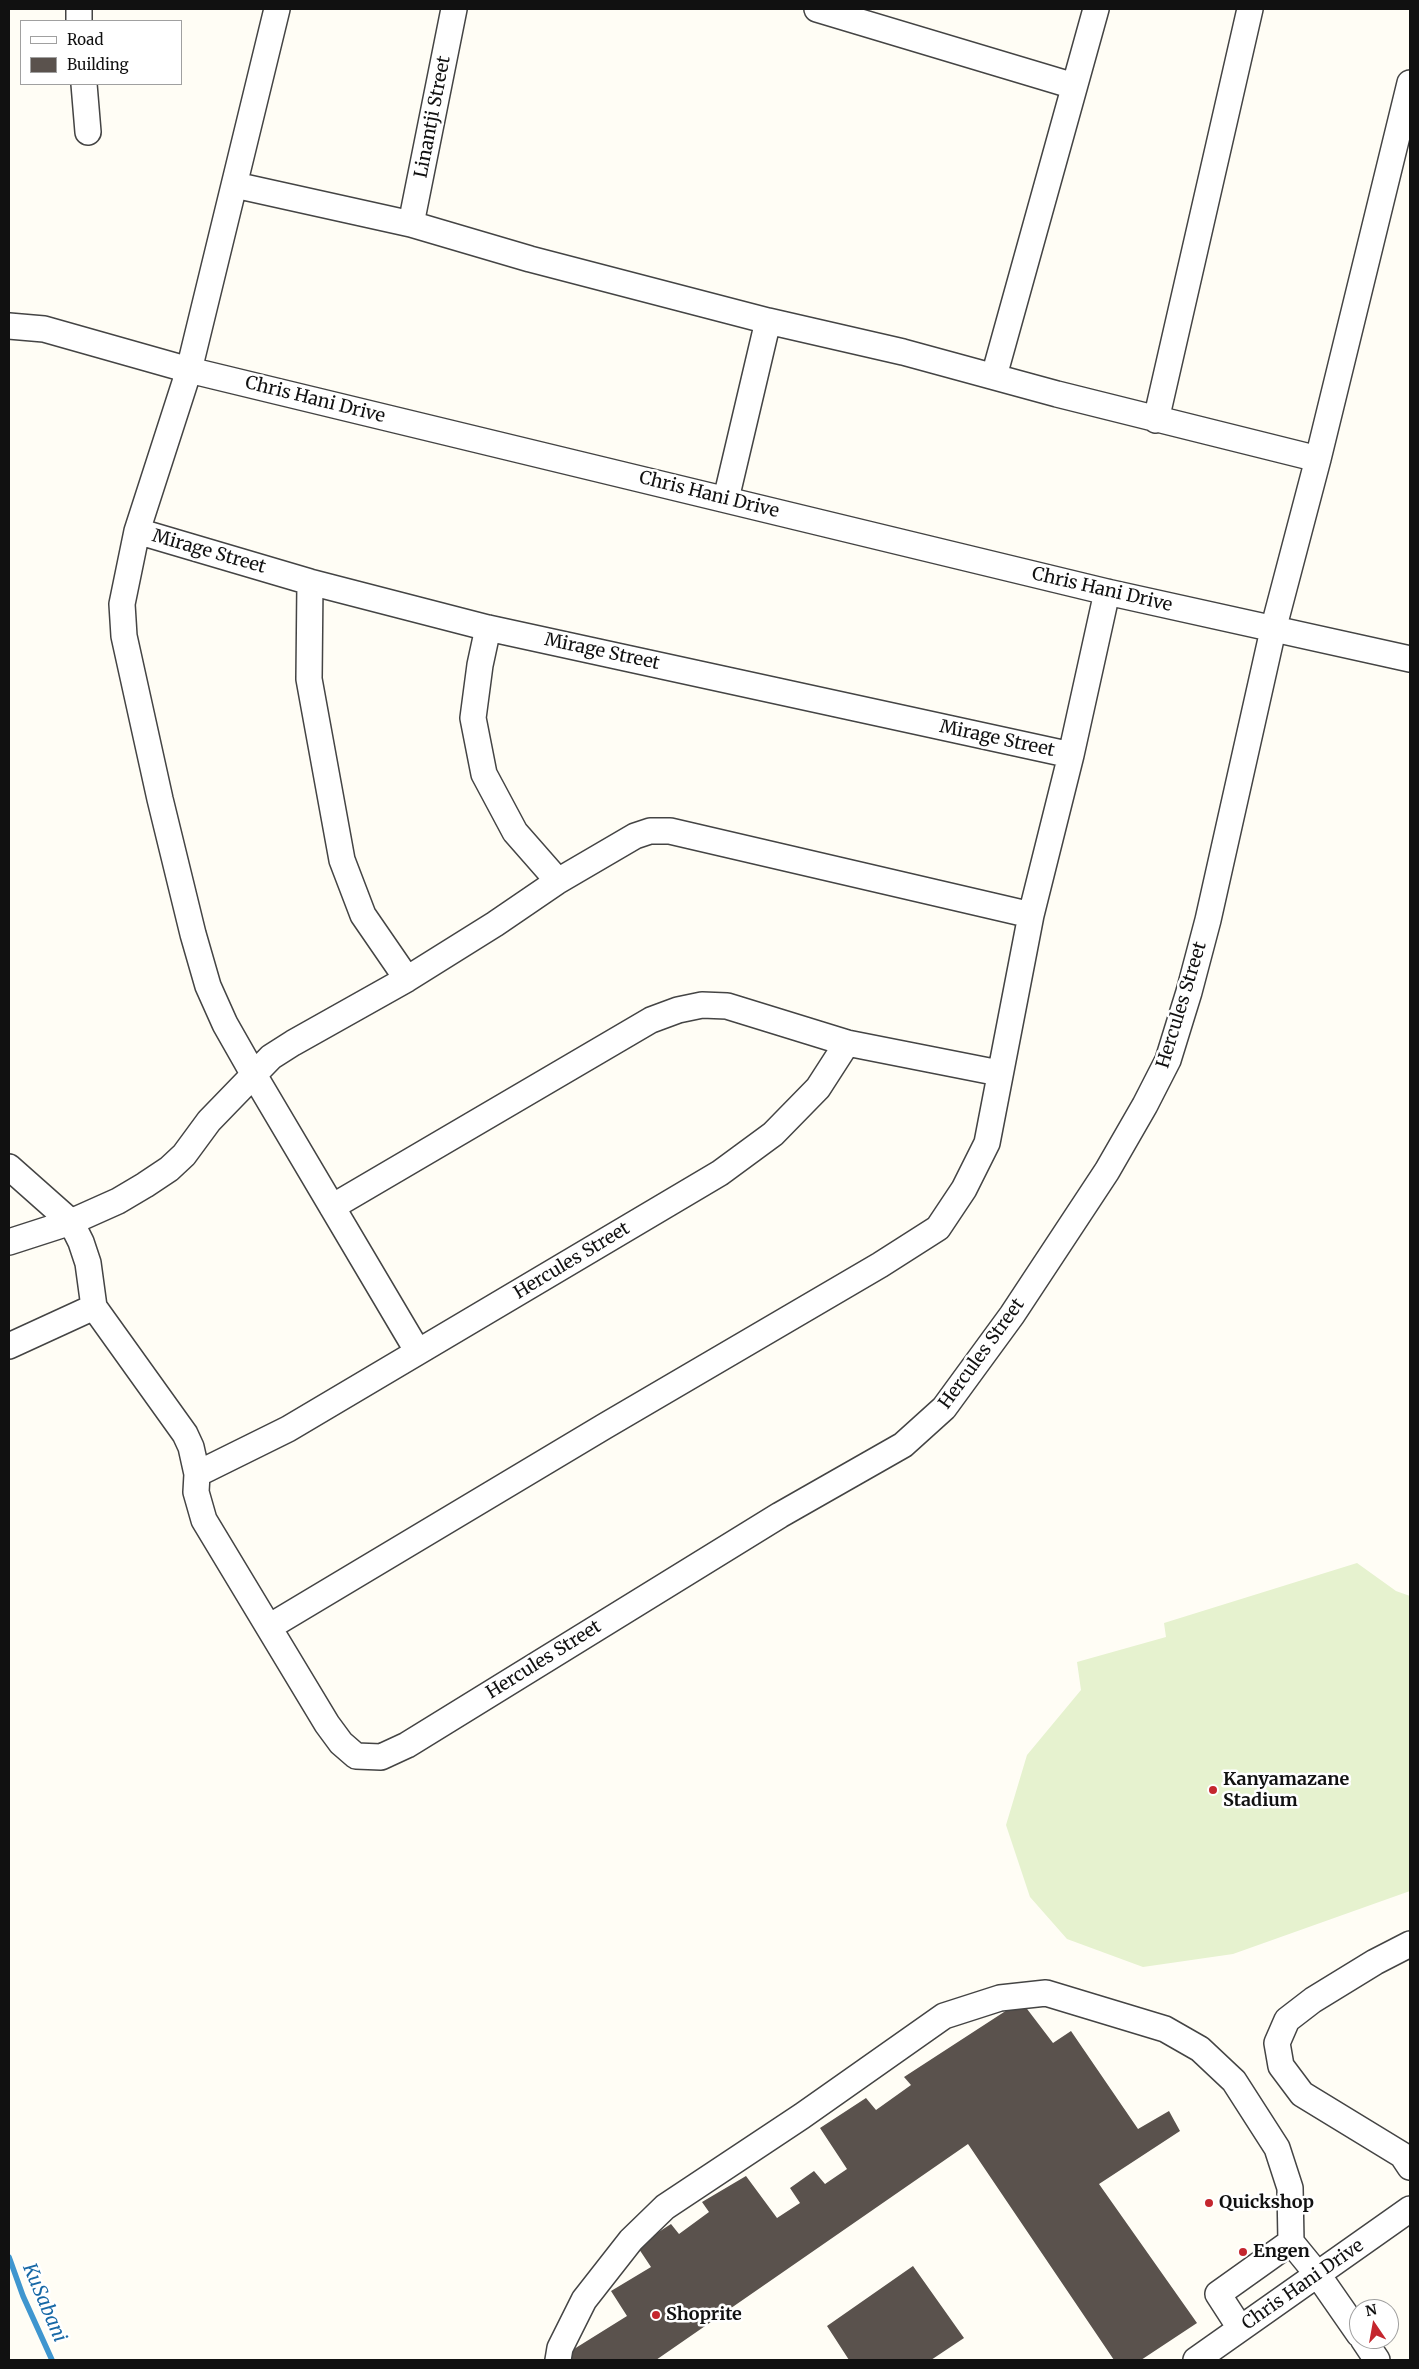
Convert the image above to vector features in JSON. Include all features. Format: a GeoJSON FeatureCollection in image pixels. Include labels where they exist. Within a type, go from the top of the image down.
{"type":"FeatureCollection","features":[{"type":"Feature","properties":{"kind":"street"},"geometry":{"type":"LineString","coordinates":[[277,9],[189,370],[137,531],[122,604],[124,636],[191,925],[208,986],[225,1024],[254,1075],[418,1352]]}},
{"type":"Feature","properties":{"kind":"street","name":"Linantji Street"},"geometry":{"type":"LineString","coordinates":[[412,224],[454,9]]}},
{"type":"Feature","properties":{"kind":"street"},"geometry":{"type":"LineString","coordinates":[[818,9],[1074,86]]}},
{"type":"Feature","properties":{"kind":"street"},"geometry":{"type":"LineString","coordinates":[[994,376],[1096,9]]}},
{"type":"Feature","properties":{"kind":"street"},"geometry":{"type":"LineString","coordinates":[[1156,420],[1250,9]]}},
{"type":"Feature","properties":{"kind":"street","name":"Hercules Street"},"geometry":{"type":"LineString","coordinates":[[847,1043],[818,1088],[773,1134],[720,1173],[288,1429],[197,1474],[196,1492],[204,1520],[327,1724],[341,1743],[356,1756],[381,1756],[407,1745],[780,1515],[896,1449],[944,1408],[980,1360],[1108,1171],[1168,1060],[1189,992],[1208,920],[1273,630],[1318,459],[1410,83]]}},
{"type":"Feature","properties":{"kind":"street"},"geometry":{"type":"LineString","coordinates":[[84,85],[88,132]]}},
{"type":"Feature","properties":{"kind":"street"},"geometry":{"type":"LineString","coordinates":[[235,185],[412,224],[530,258],[768,321],[994,376],[1156,420],[1318,459]]}},
{"type":"Feature","properties":{"kind":"street"},"geometry":{"type":"LineString","coordinates":[[726,500],[768,321]]}},
{"type":"Feature","properties":{"kind":"street","name":"Chris Hani Drive"},"geometry":{"type":"LineString","coordinates":[[9,326],[44,329],[189,370],[726,500],[1107,592],[1410,659]]}},
{"type":"Feature","properties":{"kind":"street","name":"Mirage Street"},"geometry":{"type":"LineString","coordinates":[[137,531],[310,582],[488,628],[1071,755]]}},
{"type":"Feature","properties":{"kind":"street"},"geometry":{"type":"LineString","coordinates":[[310,582],[308,679],[342,860],[363,915],[407,979]]}},
{"type":"Feature","properties":{"kind":"street"},"geometry":{"type":"LineString","coordinates":[[269,1627],[605,1426],[880,1265],[938,1228],[964,1189],[986,1143],[1031,915],[1071,755],[1107,592]]}},
{"type":"Feature","properties":{"kind":"street"},"geometry":{"type":"LineString","coordinates":[[488,628],[480,665],[474,718],[484,774],[515,832],[558,881]]}},
{"type":"Feature","properties":{"kind":"street"},"geometry":{"type":"LineString","coordinates":[[9,1242],[70,1222],[118,1201],[169,1169],[184,1155],[209,1121],[271,1057],[292,1043],[407,979],[495,924],[558,881],[635,836],[650,831],[670,832],[1031,915]]}},
{"type":"Feature","properties":{"kind":"street"},"geometry":{"type":"LineString","coordinates":[[332,1207],[651,1020],[678,1010],[702,1005],[728,1006],[847,1043],[999,1073]]}},
{"type":"Feature","properties":{"kind":"street"},"geometry":{"type":"LineString","coordinates":[[9,1167],[70,1222],[81,1242],[88,1263],[94,1307],[184,1434],[193,1452],[197,1474]]}},
{"type":"Feature","properties":{"kind":"street"},"geometry":{"type":"LineString","coordinates":[[9,1346],[94,1307]]}},
{"type":"Feature","properties":{"kind":"street"},"geometry":{"type":"LineString","coordinates":[[1410,1944],[1375,1962],[1313,2000],[1287,2020],[1277,2043],[1281,2066],[1302,2094],[1402,2155],[1410,2167]]}},
{"type":"Feature","properties":{"kind":"street"},"geometry":{"type":"LineString","coordinates":[[558,2360],[560,2348],[584,2300],[631,2240],[666,2207],[802,2116],[944,2016],[1000,1998],[1046,1993],[1165,2029],[1200,2049],[1234,2080],[1277,2148],[1290,2188],[1291,2242],[1318,2275],[1349,2320]]}},
{"type":"Feature","properties":{"kind":"street","name":"Chris Hani Drive"},"geometry":{"type":"LineString","coordinates":[[1196,2360],[1410,2209]]}},
{"type":"Feature","properties":{"kind":"street"},"geometry":{"type":"LineString","coordinates":[[1240,2328],[1218,2294],[1291,2242]]}},
{"type":"Feature","properties":{"kind":"street"},"geometry":{"type":"LineString","coordinates":[[1370,2349],[1377,2360]]}},
{"type":"Feature","properties":{"kind":"green space","name":"Kanyamazane Stadium"},"geometry":{"type":"Polygon","coordinates":[[[1357,1563],[1396,1591],[1410,1596],[1410,1891],[1233,1954],[1143,1967],[1067,1939],[1030,1897],[1006,1825],[1027,1755],[1081,1690],[1077,1662],[1166,1637],[1164,1623],[1357,1563]]]}},
{"type":"Feature","properties":{"kind":"building"},"geometry":{"type":"Polygon","coordinates":[[[1021,2001],[1053,2043],[1071,2031],[1138,2129],[1169,2111],[1180,2131],[1099,2184],[1197,2323],[1141,2360],[1114,2360],[968,2144],[656,2360],[570,2360],[566,2354],[627,2316],[611,2291],[651,2267],[637,2246],[671,2224],[679,2234],[709,2212],[702,2202],[746,2176],[777,2218],[800,2203],[790,2188],[814,2171],[825,2184],[847,2169],[820,2128],[866,2098],[876,2110],[911,2085],[904,2077],[1021,2001]]]}},
{"type":"Feature","properties":{"kind":"building"},"geometry":{"type":"Polygon","coordinates":[[[913,2266],[964,2338],[931,2360],[849,2360],[827,2326],[913,2266]]]}},
{"type":"Feature","properties":{"kind":"waterway","name":"KuSabani"},"geometry":{"type":"LineString","coordinates":[[9,2257],[23,2296],[52,2360]]}},
{"type":"Feature","properties":{"kind":"place","name":"Kanyamazane Stadium"},"geometry":{"type":"Point","coordinates":[1213,1790]}},
{"type":"Feature","properties":{"kind":"place","name":"Quickshop"},"geometry":{"type":"Point","coordinates":[1209,2203]}},
{"type":"Feature","properties":{"kind":"place","name":"Engen"},"geometry":{"type":"Point","coordinates":[1243,2252]}},
{"type":"Feature","properties":{"kind":"place","name":"Shoprite"},"geometry":{"type":"Point","coordinates":[656,2315]}}]}
